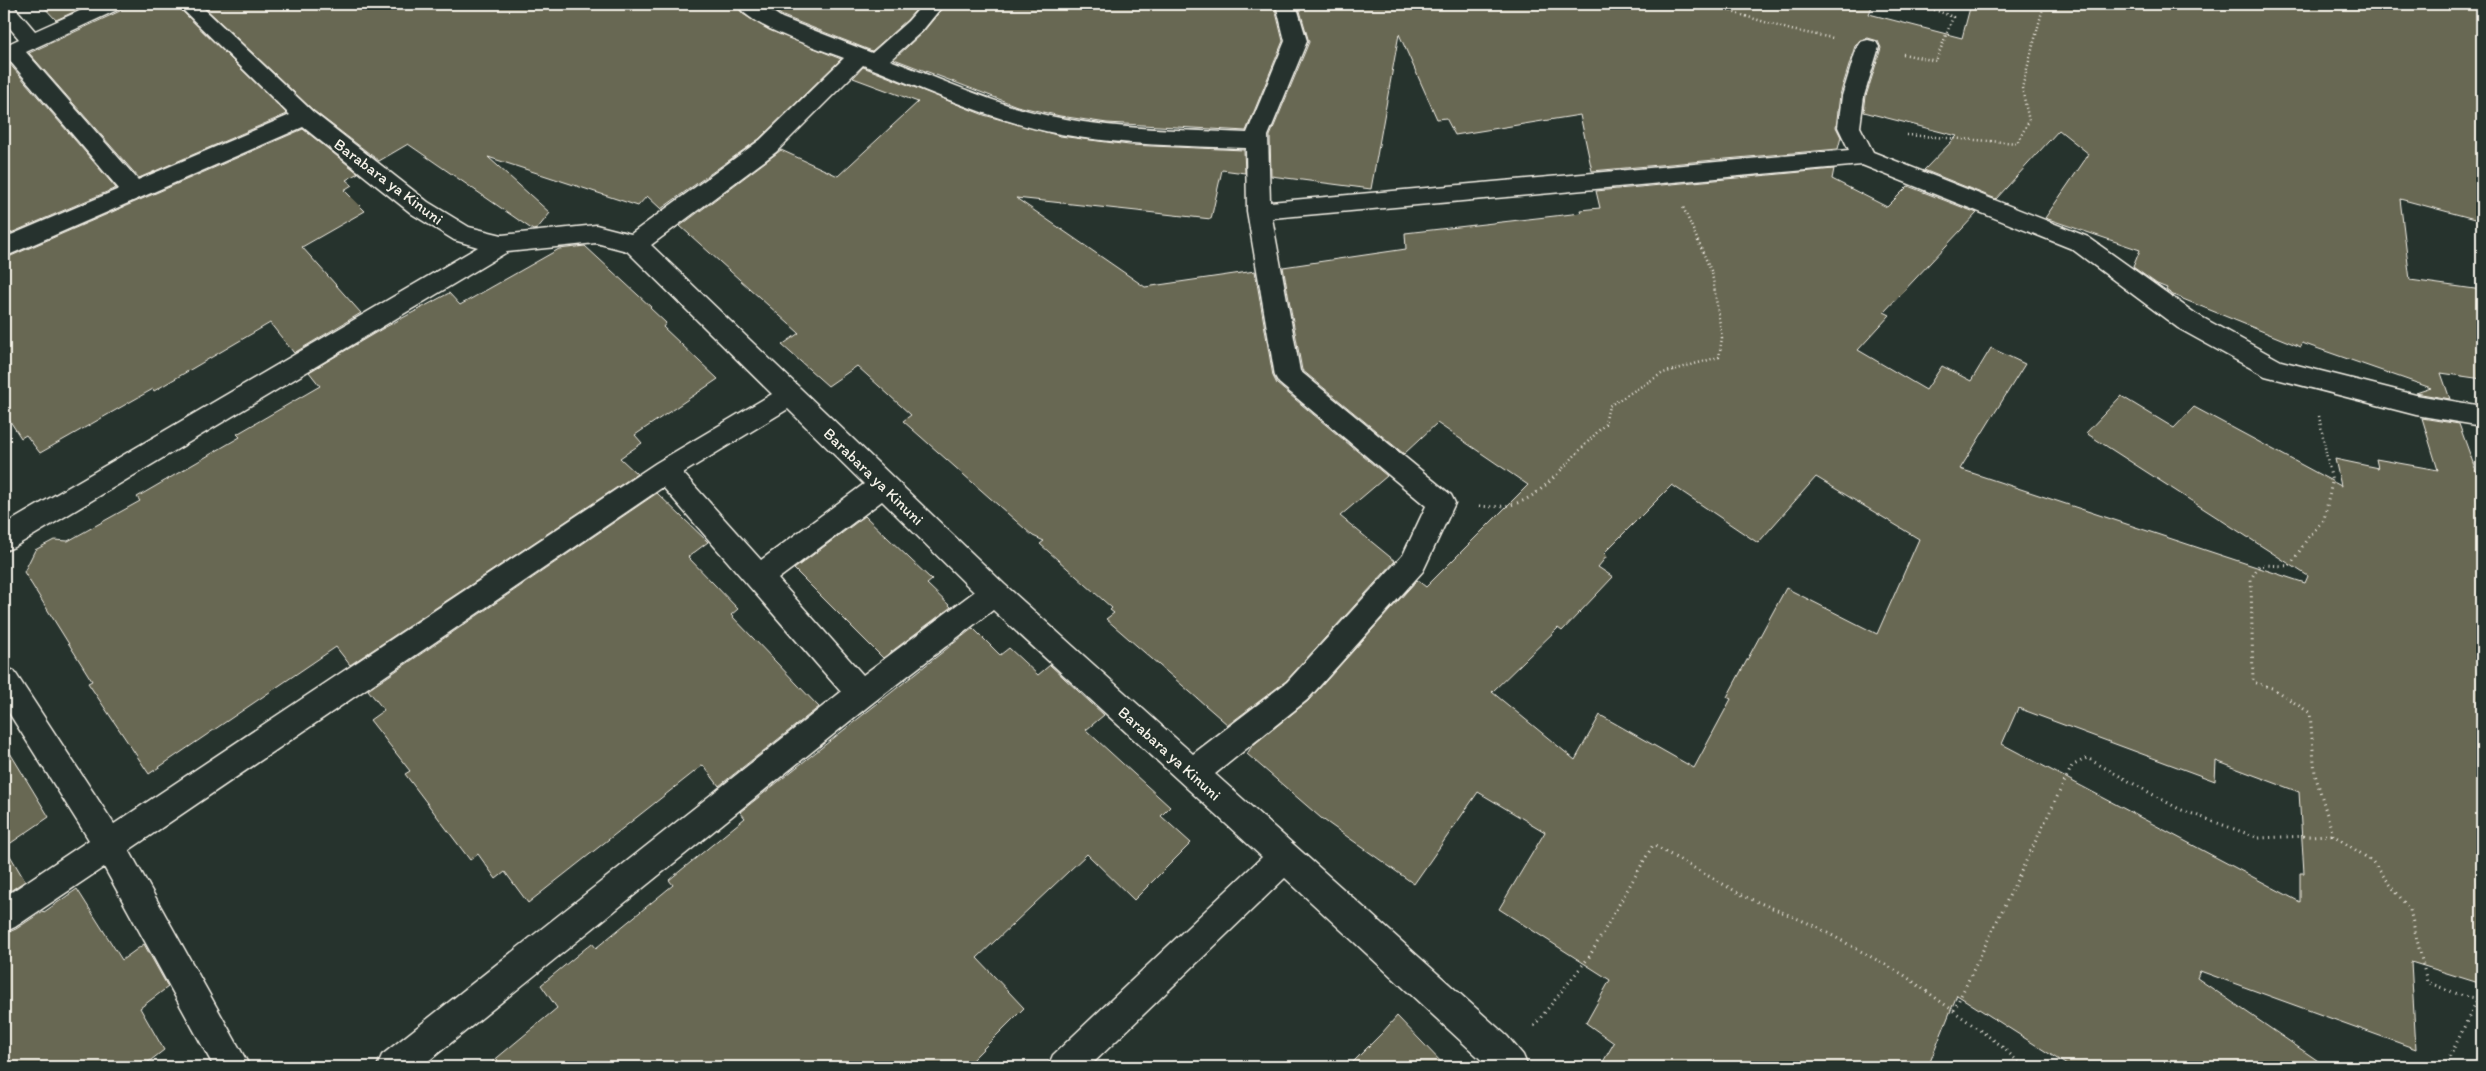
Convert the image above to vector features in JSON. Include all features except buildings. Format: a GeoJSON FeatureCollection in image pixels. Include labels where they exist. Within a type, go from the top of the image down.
{"type":"FeatureCollection","features":[{"type":"Feature","properties":{"kind":"street"},"geometry":{"type":"LineString","coordinates":[[16,48],[112,4]]}},
{"type":"Feature","properties":{"kind":"street","name":"Barabara ya Kinuni"},"geometry":{"type":"LineString","coordinates":[[187,4],[305,117],[420,208],[462,234],[502,244],[596,234],[635,244],[994,593],[1495,1048],[1508,1064]]}},
{"type":"Feature","properties":{"kind":"street"},"geometry":{"type":"LineString","coordinates":[[747,4],[775,23],[867,59],[996,108],[1060,126],[1155,137],[1258,142]]}},
{"type":"Feature","properties":{"kind":"street"},"geometry":{"type":"LineString","coordinates":[[635,244],[768,146],[867,59],[915,26],[934,4]]}},
{"type":"Feature","properties":{"kind":"street"},"geometry":{"type":"LineString","coordinates":[[1193,773],[1297,691],[1413,563],[1441,503],[1288,376],[1259,211],[1258,142],[1258,136],[1296,41],[1286,4]]}},
{"type":"Feature","properties":{"kind":"street"},"geometry":{"type":"LineString","coordinates":[[4,8],[16,48],[134,191]]}},
{"type":"Feature","properties":{"kind":"street"},"geometry":{"type":"LineString","coordinates":[[1864,157],[1849,127],[1853,96],[1868,47]]}},
{"type":"Feature","properties":{"kind":"street"},"geometry":{"type":"LineString","coordinates":[[4,248],[305,117]]}},
{"type":"Feature","properties":{"kind":"street"},"geometry":{"type":"LineString","coordinates":[[1259,211],[1864,157],[2080,243],[2187,321],[2274,369],[2416,405],[2482,416]]}},
{"type":"Feature","properties":{"kind":"street"},"geometry":{"type":"LineString","coordinates":[[4,540],[502,244]]}},
{"type":"Feature","properties":{"kind":"street"},"geometry":{"type":"LineString","coordinates":[[4,916],[665,471],[791,395]]}},
{"type":"Feature","properties":{"kind":"street"},"geometry":{"type":"LineString","coordinates":[[665,471],[861,694]]}},
{"type":"Feature","properties":{"kind":"street"},"geometry":{"type":"LineString","coordinates":[[759,577],[883,485]]}},
{"type":"Feature","properties":{"kind":"street"},"geometry":{"type":"LineString","coordinates":[[394,1067],[861,694],[994,593]]}},
{"type":"Feature","properties":{"kind":"street"},"geometry":{"type":"LineString","coordinates":[[4,680],[109,844],[233,1067]]}},
{"type":"Feature","properties":{"kind":"street"},"geometry":{"type":"LineString","coordinates":[[1066,1067],[1284,856]]}},
{"type":"Feature","properties":{"kind":"path"},"geometry":{"type":"LineString","coordinates":[[1727,4],[1732,12],[1791,30],[1810,32],[1936,62],[1953,17],[1920,4]]}},
{"type":"Feature","properties":{"kind":"path"},"geometry":{"type":"LineString","coordinates":[[1849,127],[1924,138],[2017,143],[2029,121],[2022,88],[2044,4]]}},
{"type":"Feature","properties":{"kind":"path"},"geometry":{"type":"LineString","coordinates":[[1441,503],[1502,508],[1538,494],[1605,424],[1609,406],[1663,373],[1719,357],[1722,338],[1712,273],[1668,174]]}},
{"type":"Feature","properties":{"kind":"path"},"geometry":{"type":"LineString","coordinates":[[2310,378],[2332,482],[2324,520],[2307,539],[2290,566],[2259,565],[2251,580],[2253,682],[2272,688],[2310,713],[2316,774],[2333,835]]}},
{"type":"Feature","properties":{"kind":"path"},"geometry":{"type":"LineString","coordinates":[[1954,1010],[2072,766],[2087,758],[2178,809],[2259,838],[2333,835],[2372,861],[2410,910],[2426,982],[2463,996],[2480,999],[2445,1067]]}},
{"type":"Feature","properties":{"kind":"path"},"geometry":{"type":"LineString","coordinates":[[1508,1064],[1589,957],[1653,845],[1746,897],[1815,926],[1904,975],[1999,1044],[2024,1067]]}}]}
